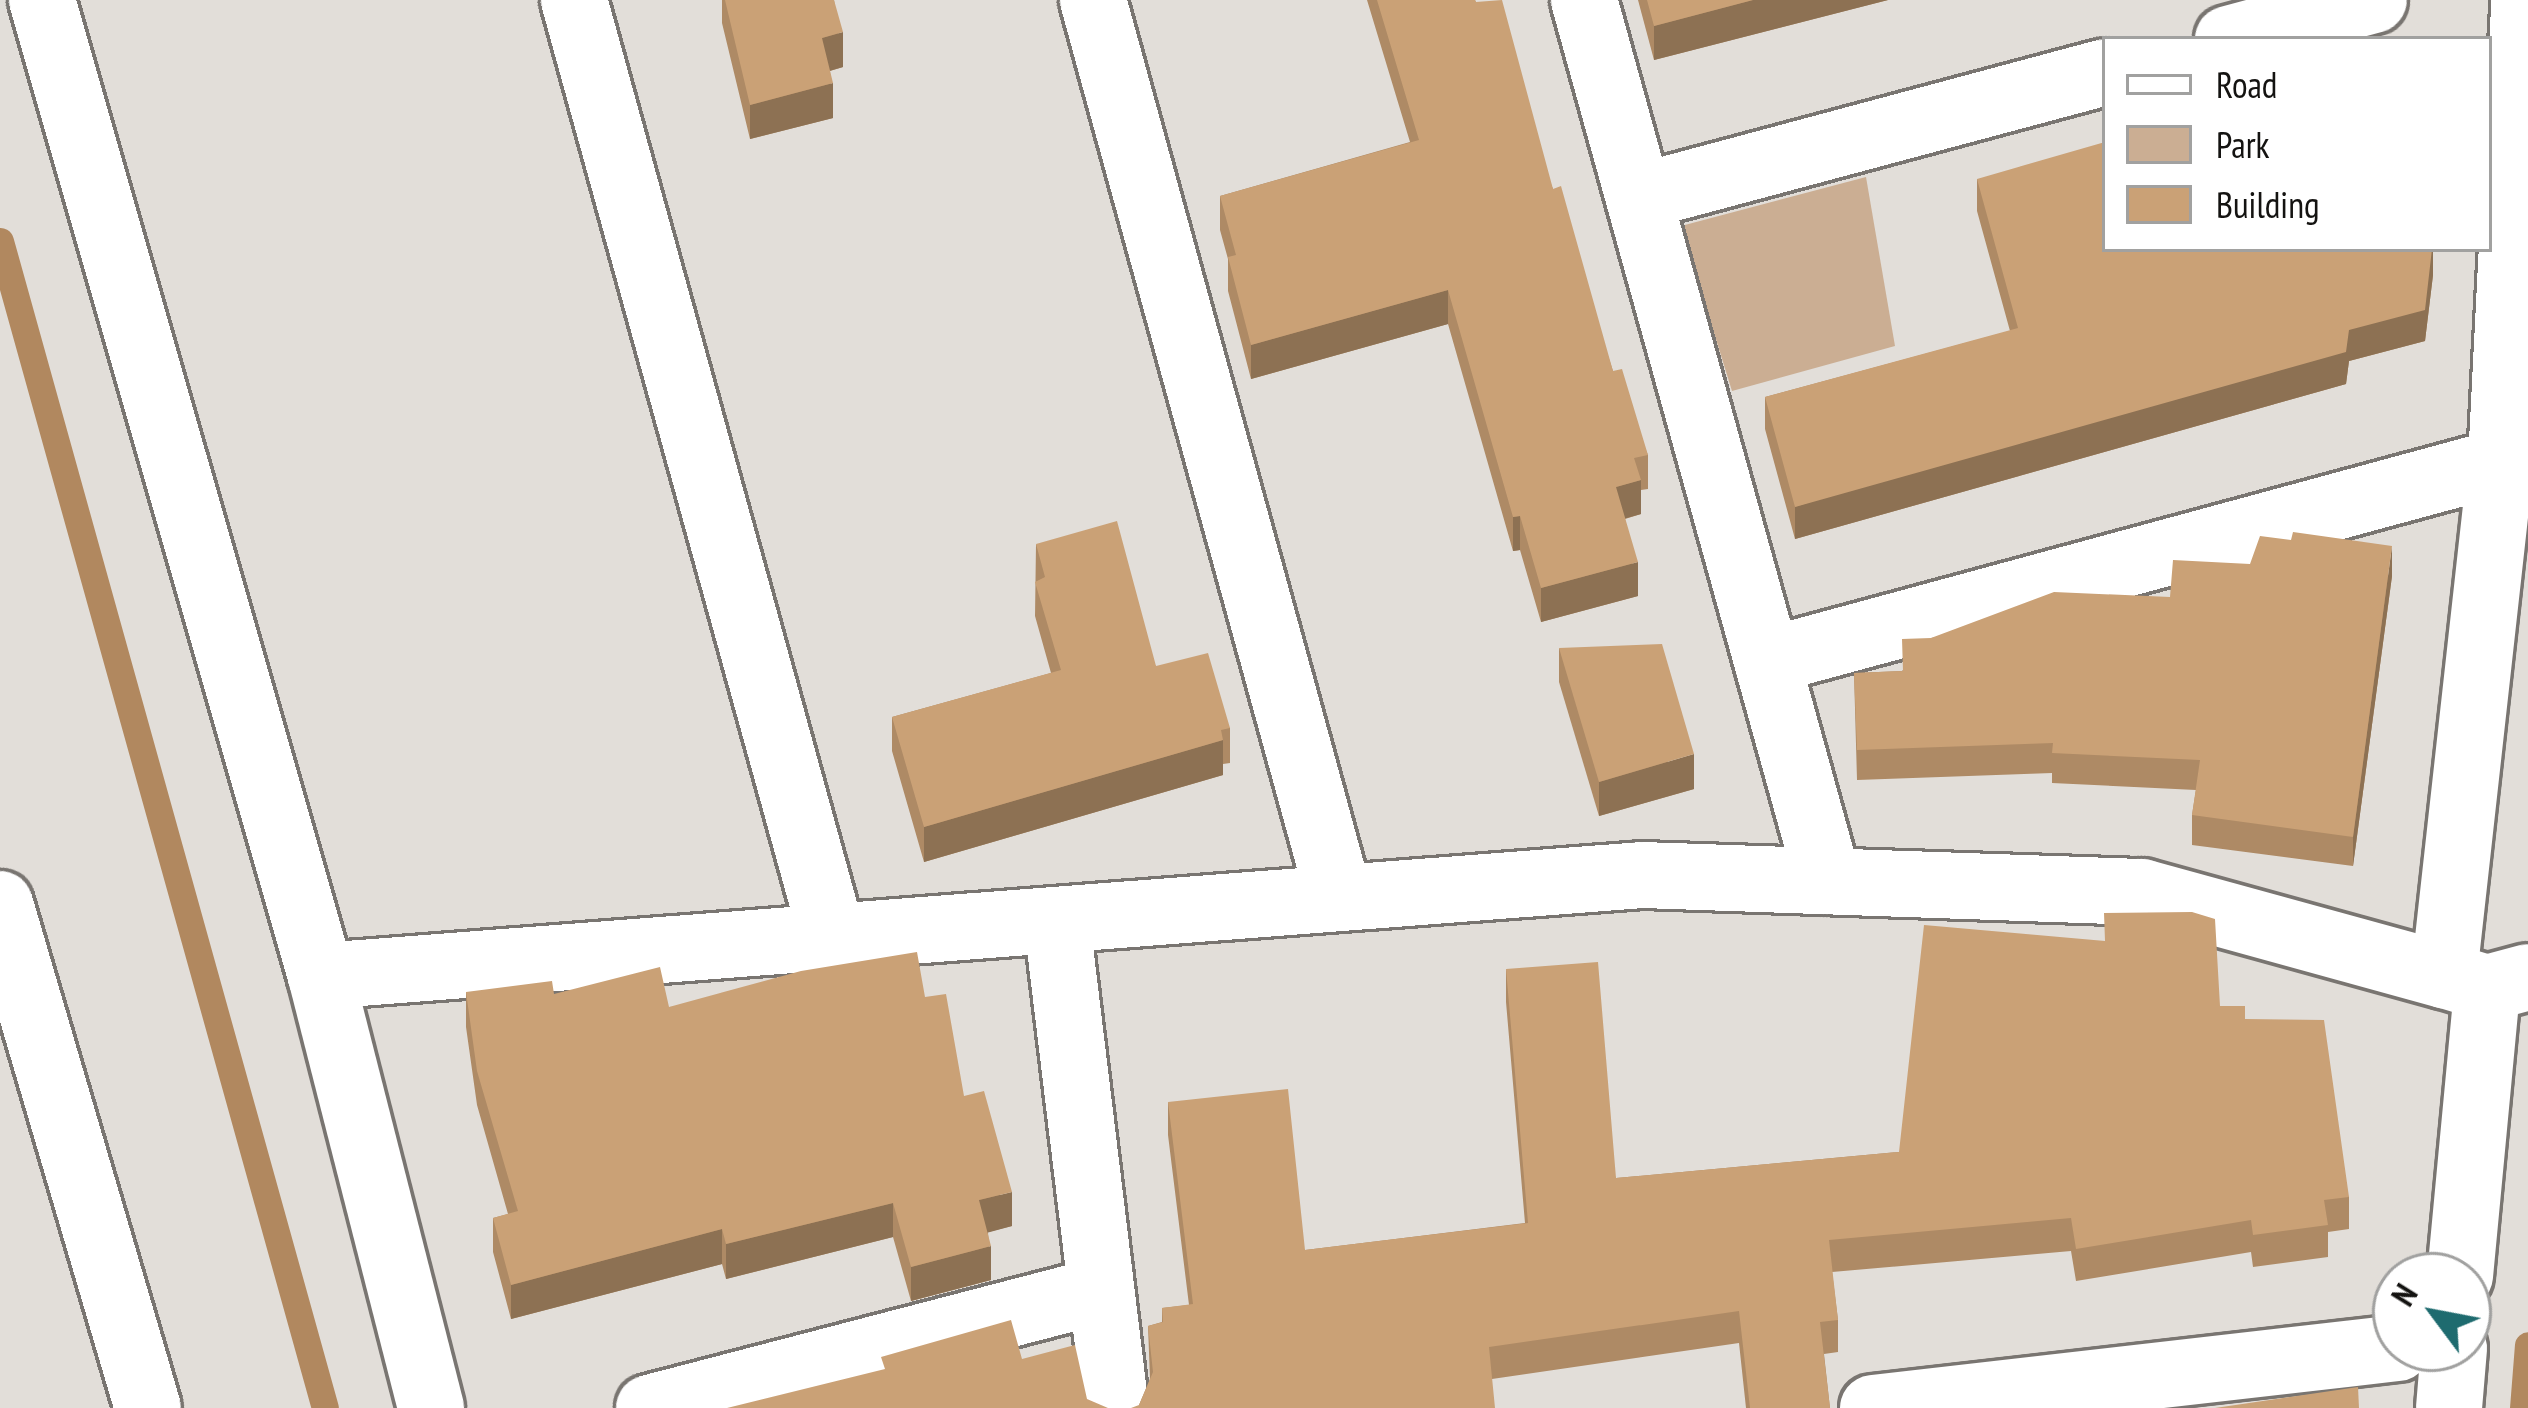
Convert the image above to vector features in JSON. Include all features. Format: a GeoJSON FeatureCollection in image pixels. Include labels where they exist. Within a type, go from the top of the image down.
{"type":"FeatureCollection","features":[{"type":"Feature","properties":{"kind":"street"},"geometry":{"type":"LineString","coordinates":[[42,0],[321,976],[431,1408]]}},
{"type":"Feature","properties":{"kind":"street"},"geometry":{"type":"LineString","coordinates":[[574,0],[832,936]]}},
{"type":"Feature","properties":{"kind":"street"},"geometry":{"type":"LineString","coordinates":[[1093,0],[1340,897]]}},
{"type":"Feature","properties":{"kind":"street"},"geometry":{"type":"LineString","coordinates":[[1584,0],[1828,881]]}},
{"type":"Feature","properties":{"kind":"street"},"geometry":{"type":"LineString","coordinates":[[2239,36],[2374,0]]}},
{"type":"Feature","properties":{"kind":"street"},"geometry":{"type":"LineString","coordinates":[[2462,1252],[2486,980],[2501,462],[2524,0]]}},
{"type":"Feature","properties":{"kind":"street"},"geometry":{"type":"LineString","coordinates":[[1639,197],[2102,73]]}},
{"type":"Feature","properties":{"kind":"street"},"geometry":{"type":"LineString","coordinates":[[1767,662],[2501,462]]}},
{"type":"Feature","properties":{"kind":"street"},"geometry":{"type":"LineString","coordinates":[[321,976],[1642,875],[2142,892],[2486,980]]}},
{"type":"Feature","properties":{"kind":"street"},"geometry":{"type":"LineString","coordinates":[[0,904],[148,1408]]}},
{"type":"Feature","properties":{"kind":"street"},"geometry":{"type":"LineString","coordinates":[[1058,923],[1116,1408]]}},
{"type":"Feature","properties":{"kind":"street"},"geometry":{"type":"LineString","coordinates":[[650,1408],[1099,1291]]}},
{"type":"Feature","properties":{"kind":"street"},"geometry":{"type":"LineString","coordinates":[[1873,1408],[2372,1351]]}},
{"type":"Feature","properties":{"kind":"street"},"geometry":{"type":"LineString","coordinates":[[2449,1408],[2451,1372]]}},
{"type":"Feature","properties":{"kind":"green space"},"geometry":{"type":"Polygon","coordinates":[[[1866,177],[1895,346],[1732,391],[1681,226],[1866,177]]]}},
{"type":"Feature","properties":{"kind":"building"},"geometry":{"type":"Polygon","coordinates":[[[725,0],[834,0],[843,32],[822,38],[833,83],[750,105],[725,0]]]}},
{"type":"Feature","properties":{"kind":"building"},"geometry":{"type":"Polygon","coordinates":[[[1377,0],[1502,0],[1553,189],[1561,186],[1613,371],[1622,369],[1648,455],[1634,458],[1641,480],[1616,487],[1638,562],[1541,588],[1520,516],[1513,517],[1448,290],[1251,345],[1228,257],[1236,255],[1220,196],[1419,140],[1377,0]]]}},
{"type":"Feature","properties":{"kind":"building"},"geometry":{"type":"Polygon","coordinates":[[[1647,0],[1753,0],[1654,26],[1647,0]]]}},
{"type":"Feature","properties":{"kind":"building"},"geometry":{"type":"Polygon","coordinates":[[[2102,143],[2102,252],[2432,252],[2425,310],[2349,330],[2346,352],[1795,507],[1765,397],[2018,328],[1977,179],[2102,143]]]}},
{"type":"Feature","properties":{"kind":"building"},"geometry":{"type":"Polygon","coordinates":[[[1117,521],[1156,666],[1208,653],[1230,728],[1221,730],[1223,740],[924,827],[892,717],[1061,670],[1035,582],[1045,577],[1036,544],[1117,521]]]}},
{"type":"Feature","properties":{"kind":"building"},"geometry":{"type":"Polygon","coordinates":[[[2293,532],[2392,546],[2353,837],[2192,815],[2200,760],[2052,753],[2053,743],[1857,750],[1854,673],[1903,671],[1902,639],[1931,638],[2054,592],[2170,597],[2173,560],[2250,564],[2260,536],[2291,540],[2293,532]]]}},
{"type":"Feature","properties":{"kind":"building"},"geometry":{"type":"Polygon","coordinates":[[[1662,644],[1694,754],[1599,782],[1559,648],[1662,644]]]}},
{"type":"Feature","properties":{"kind":"building"},"geometry":{"type":"Polygon","coordinates":[[[2192,912],[2215,919],[2220,1006],[2245,1006],[2245,1019],[2324,1020],[2349,1197],[2324,1200],[2328,1225],[2253,1235],[2251,1220],[2076,1249],[2071,1218],[1829,1240],[1838,1320],[1820,1322],[1830,1408],[1750,1408],[1739,1311],[1489,1347],[1495,1408],[1131,1408],[1139,1405],[1153,1372],[1148,1326],[1163,1322],[1162,1308],[1193,1304],[1168,1102],[1288,1089],[1305,1250],[1528,1223],[1506,969],[1598,962],[1616,1178],[1899,1152],[1924,925],[2105,941],[2104,913],[2192,912]]]}},
{"type":"Feature","properties":{"kind":"building"},"geometry":{"type":"Polygon","coordinates":[[[917,952],[925,997],[946,994],[964,1096],[984,1091],[1012,1192],[979,1200],[991,1246],[911,1267],[893,1203],[726,1244],[722,1229],[511,1285],[493,1218],[518,1211],[477,1071],[466,992],[552,981],[554,994],[660,967],[669,1007],[801,971],[917,952]]]}},
{"type":"Feature","properties":{"kind":"building"},"geometry":{"type":"Polygon","coordinates":[[[1011,1320],[1022,1359],[1075,1345],[1087,1399],[1108,1408],[727,1408],[885,1369],[881,1357],[1011,1320]]]}},
{"type":"Feature","properties":{"kind":"building"},"geometry":{"type":"Polygon","coordinates":[[[2358,1387],[2359,1408],[2215,1408],[2358,1387]]]}},
{"type":"Feature","properties":{"kind":"waterway"},"geometry":{"type":"LineString","coordinates":[[0,241],[325,1408]]}},
{"type":"Feature","properties":{"kind":"waterway"},"geometry":{"type":"LineString","coordinates":[[2523,1408],[2528,1345]]}}]}
